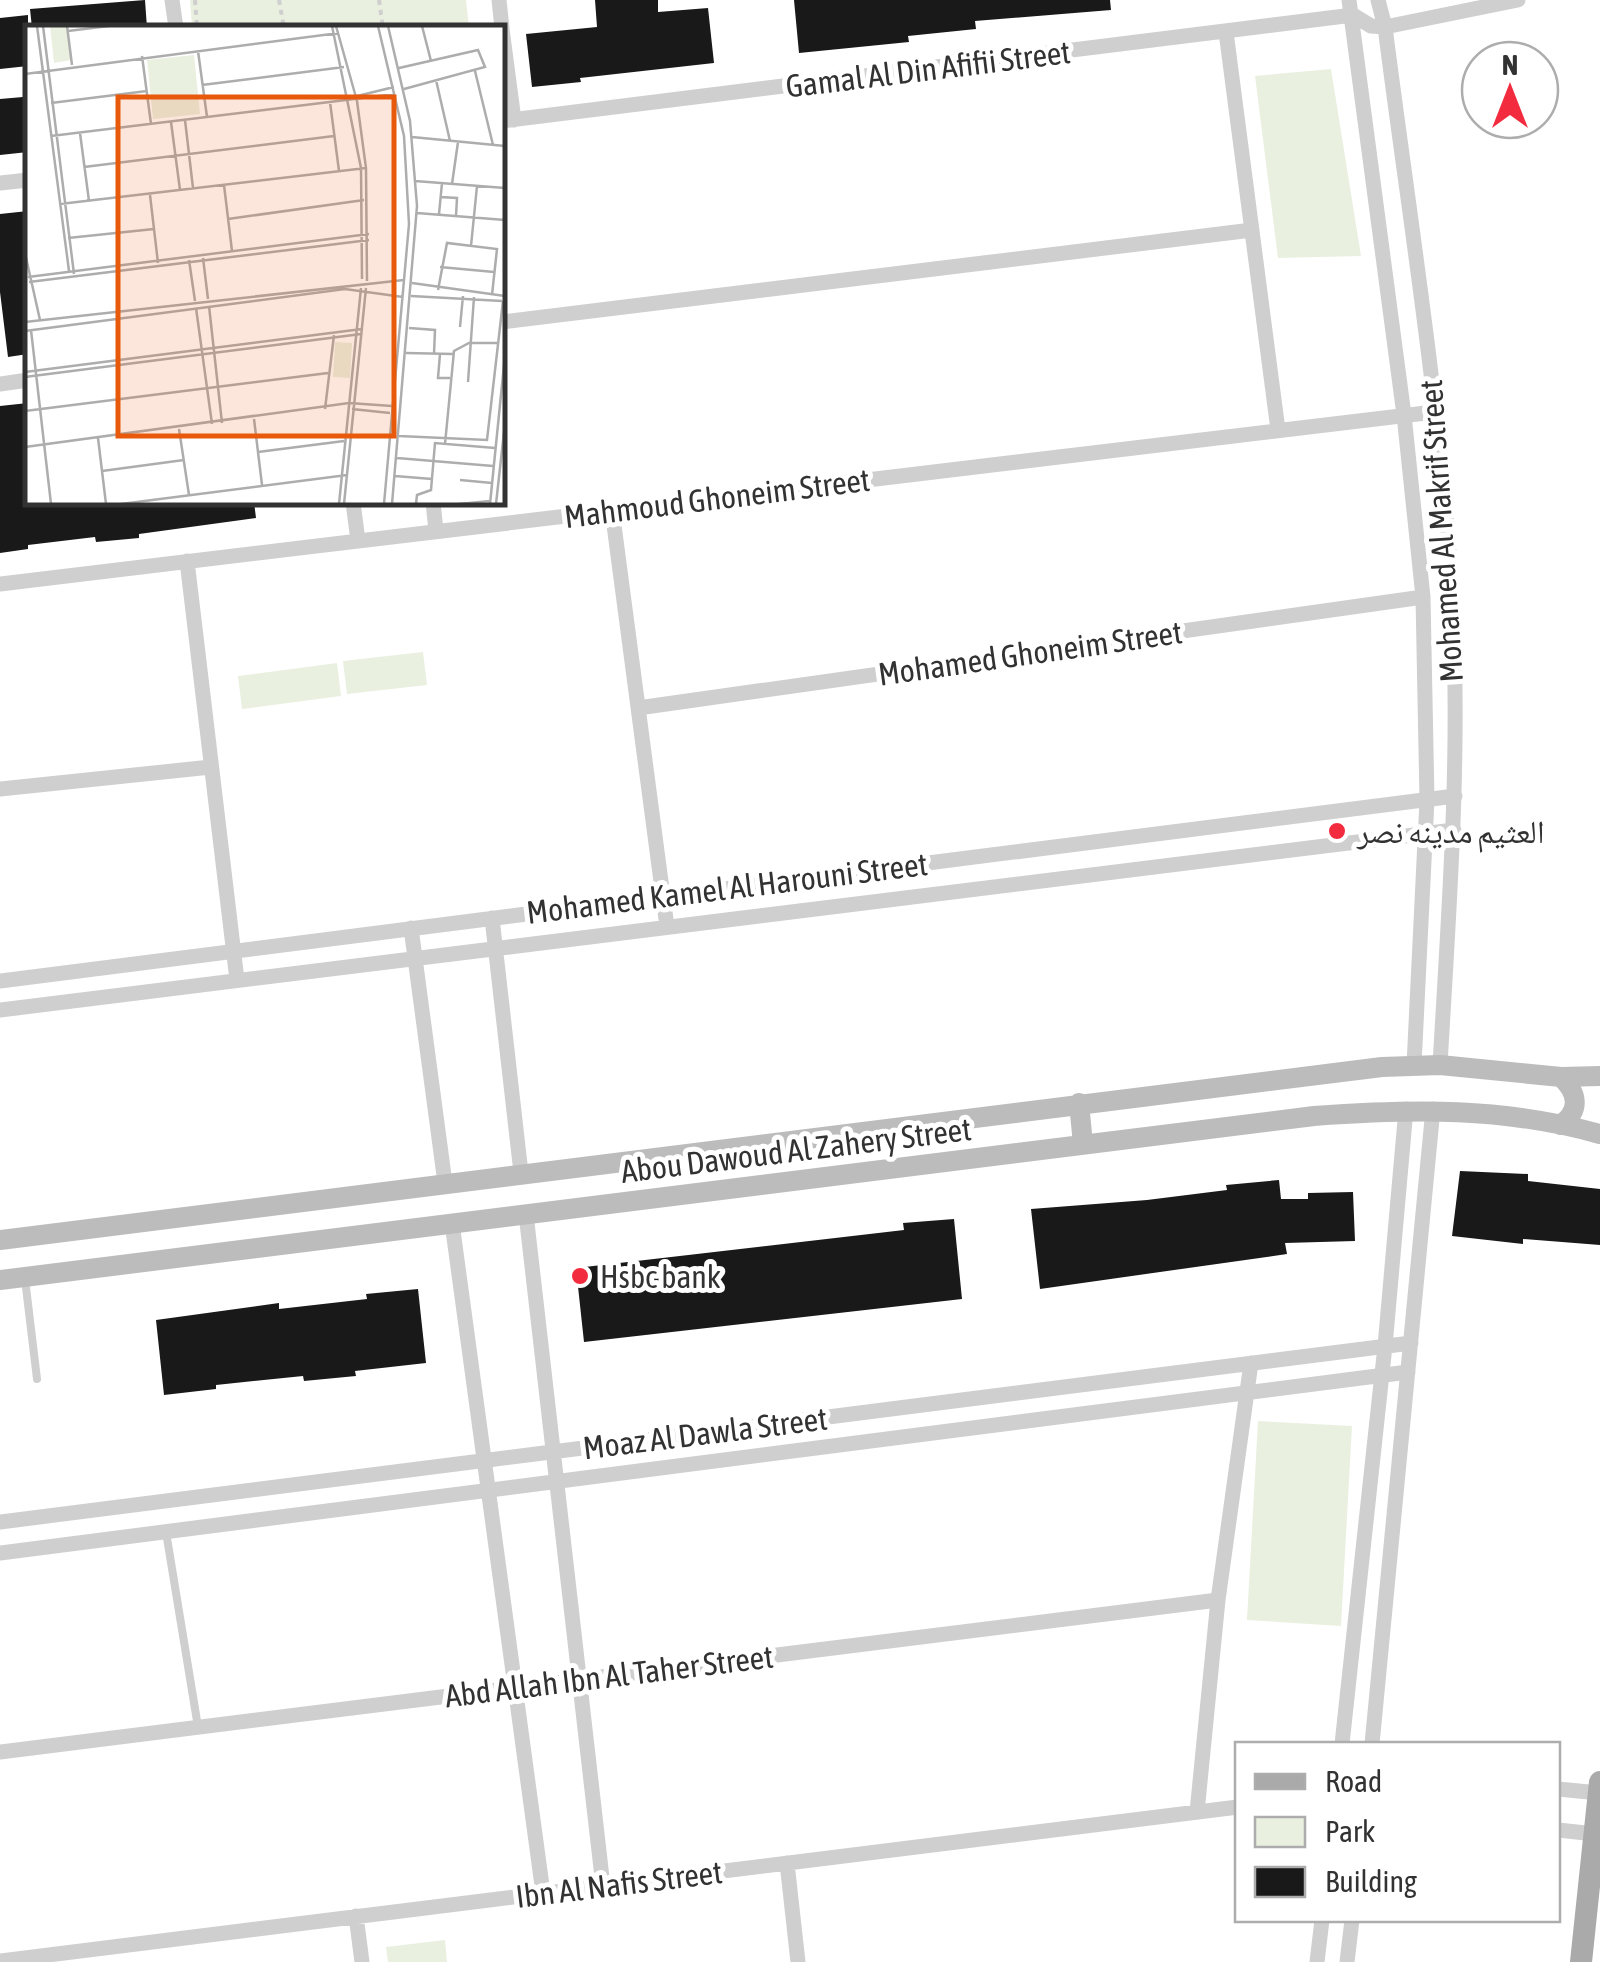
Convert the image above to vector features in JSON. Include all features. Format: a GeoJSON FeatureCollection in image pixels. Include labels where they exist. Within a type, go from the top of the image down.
{"type":"FeatureCollection","features":[{"type":"Feature","properties":{"kind":"main road"},"geometry":{"type":"LineString","coordinates":[[1581,1962],[1600,1782]]}},
{"type":"Feature","properties":{"kind":"street"},"geometry":{"type":"LineString","coordinates":[[172,0],[176,25]]}},
{"type":"Feature","properties":{"kind":"street"},"geometry":{"type":"LineString","coordinates":[[498,0],[502,25]]}},
{"type":"Feature","properties":{"kind":"street"},"geometry":{"type":"LineString","coordinates":[[1351,8],[1366,0]]}},
{"type":"Feature","properties":{"kind":"street","name":"Mohamed Al Makrif Street"},"geometry":{"type":"LineString","coordinates":[[1378,0],[1385,27],[1434,412],[1452,595],[1455,796],[1440,1065]]}},
{"type":"Feature","properties":{"kind":"street"},"geometry":{"type":"LineString","coordinates":[[1385,27],[1518,0]]}},
{"type":"Feature","properties":{"kind":"street","name":"Gamal Al Din Afifii Street"},"geometry":{"type":"LineString","coordinates":[[508,120],[1226,32],[1351,8],[1371,26],[1385,27]]}},
{"type":"Feature","properties":{"kind":"street","name":"Mohamed Al Makrif Street"},"geometry":{"type":"LineString","coordinates":[[1351,8],[1404,415],[1423,597],[1427,800],[1414,1065]]}},
{"type":"Feature","properties":{"kind":"street"},"geometry":{"type":"LineString","coordinates":[[1226,32],[1278,430]]}},
{"type":"Feature","properties":{"kind":"street"},"geometry":{"type":"LineString","coordinates":[[505,74],[508,120]]}},
{"type":"Feature","properties":{"kind":"street"},"geometry":{"type":"LineString","coordinates":[[0,183],[25,180]]}},
{"type":"Feature","properties":{"kind":"street"},"geometry":{"type":"LineString","coordinates":[[505,322],[1252,230]]}},
{"type":"Feature","properties":{"kind":"street"},"geometry":{"type":"LineString","coordinates":[[0,384],[25,380]]}},
{"type":"Feature","properties":{"kind":"street","name":"Mahmoud Ghoneim Street"},"geometry":{"type":"LineString","coordinates":[[0,584],[1434,412]]}},
{"type":"Feature","properties":{"kind":"street"},"geometry":{"type":"LineString","coordinates":[[353,505],[358,541]]}},
{"type":"Feature","properties":{"kind":"street"},"geometry":{"type":"LineString","coordinates":[[433,505],[436,532]]}},
{"type":"Feature","properties":{"kind":"street"},"geometry":{"type":"LineString","coordinates":[[612,510],[667,927]]}},
{"type":"Feature","properties":{"kind":"street"},"geometry":{"type":"LineString","coordinates":[[187,561],[238,980]]}},
{"type":"Feature","properties":{"kind":"street","name":"Mohamed Ghoneim Street"},"geometry":{"type":"LineString","coordinates":[[638,708],[1423,597]]}},
{"type":"Feature","properties":{"kind":"street"},"geometry":{"type":"LineString","coordinates":[[0,789],[212,766]]}},
{"type":"Feature","properties":{"kind":"street","name":"Mohamed Kamel Al Harouni Street"},"geometry":{"type":"LineString","coordinates":[[0,980],[1455,796]]}},
{"type":"Feature","properties":{"kind":"street","name":"Mohamed Kamel Al Harouni Street"},"geometry":{"type":"LineString","coordinates":[[0,1010],[1454,830]]}},
{"type":"Feature","properties":{"kind":"street"},"geometry":{"type":"LineString","coordinates":[[492,918],[522,1174]]}},
{"type":"Feature","properties":{"kind":"street"},"geometry":{"type":"LineString","coordinates":[[411,928],[446,1183]]}},
{"type":"Feature","properties":{"kind":"street","name":"Abou Dawoud Al Zahery Street"},"geometry":{"type":"LineString","coordinates":[[0,1240],[1078,1103],[1414,1065],[1561,1077],[1600,1076]]}},
{"type":"Feature","properties":{"kind":"street"},"geometry":{"type":"LineString","coordinates":[[1560,1125],[1576,1104],[1571,1086],[1561,1077]]}},
{"type":"Feature","properties":{"kind":"street"},"geometry":{"type":"LineString","coordinates":[[1078,1103],[1083,1144]]}},
{"type":"Feature","properties":{"kind":"street"},"geometry":{"type":"LineString","coordinates":[[1342,1742],[1406,1109]]}},
{"type":"Feature","properties":{"kind":"street"},"geometry":{"type":"LineString","coordinates":[[1372,1742],[1433,1109]]}},
{"type":"Feature","properties":{"kind":"street","name":"Abou Dawoud Al Zahery Street"},"geometry":{"type":"LineString","coordinates":[[0,1280],[1314,1116],[1433,1109],[1496,1114],[1600,1134]]}},
{"type":"Feature","properties":{"kind":"street"},"geometry":{"type":"LineString","coordinates":[[526,1214],[603,1886]]}},
{"type":"Feature","properties":{"kind":"street"},"geometry":{"type":"LineString","coordinates":[[452,1223],[543,1893]]}},
{"type":"Feature","properties":{"kind":"street","name":"Moaz Al Dawla Street"},"geometry":{"type":"LineString","coordinates":[[0,1522],[1411,1343]]}},
{"type":"Feature","properties":{"kind":"street"},"geometry":{"type":"LineString","coordinates":[[1197,1812],[1218,1600],[1251,1363]]}},
{"type":"Feature","properties":{"kind":"street","name":"Moaz Al Dawla Street"},"geometry":{"type":"LineString","coordinates":[[0,1553],[1408,1372]]}},
{"type":"Feature","properties":{"kind":"street","name":"Abd Allah Ibn Al Taher Street"},"geometry":{"type":"LineString","coordinates":[[0,1752],[1218,1600]]}},
{"type":"Feature","properties":{"kind":"street"},"geometry":{"type":"LineString","coordinates":[[1560,1789],[1599,1792]]}},
{"type":"Feature","properties":{"kind":"street","name":"Ibn Al Nafis Street"},"geometry":{"type":"LineString","coordinates":[[0,1960],[1235,1807]]}},
{"type":"Feature","properties":{"kind":"street"},"geometry":{"type":"LineString","coordinates":[[1560,1830],[1595,1834]]}},
{"type":"Feature","properties":{"kind":"street"},"geometry":{"type":"LineString","coordinates":[[787,1863],[798,1962]]}},
{"type":"Feature","properties":{"kind":"street"},"geometry":{"type":"LineString","coordinates":[[356,1916],[362,1962]]}},
{"type":"Feature","properties":{"kind":"street"},"geometry":{"type":"LineString","coordinates":[[1317,1962],[1322,1922]]}},
{"type":"Feature","properties":{"kind":"street"},"geometry":{"type":"LineString","coordinates":[[1347,1962],[1352,1922]]}},
{"type":"Feature","properties":{"kind":"lane"},"geometry":{"type":"LineString","coordinates":[[25,1276],[38,1379]]}},
{"type":"Feature","properties":{"kind":"lane"},"geometry":{"type":"LineString","coordinates":[[166,1532],[198,1727]]}},
{"type":"Feature","properties":{"kind":"path"},"geometry":{"type":"LineString","coordinates":[[194,0],[198,25]]}},
{"type":"Feature","properties":{"kind":"path"},"geometry":{"type":"LineString","coordinates":[[280,0],[284,25]]}},
{"type":"Feature","properties":{"kind":"path"},"geometry":{"type":"LineString","coordinates":[[379,0],[382,25]]}},
{"type":"Feature","properties":{"kind":"green space"},"geometry":{"type":"Polygon","coordinates":[[[190,0],[466,0],[469,25],[192,25],[190,0]]]}},
{"type":"Feature","properties":{"kind":"green space"},"geometry":{"type":"Polygon","coordinates":[[[1331,69],[1361,256],[1278,258],[1255,76],[1331,69]]]}},
{"type":"Feature","properties":{"kind":"green space"},"geometry":{"type":"Polygon","coordinates":[[[423,652],[427,685],[347,694],[343,661],[423,652]]]}},
{"type":"Feature","properties":{"kind":"green space"},"geometry":{"type":"Polygon","coordinates":[[[337,663],[341,696],[242,709],[238,676],[337,663]]]}},
{"type":"Feature","properties":{"kind":"green space"},"geometry":{"type":"Polygon","coordinates":[[[1258,1421],[1352,1426],[1341,1626],[1247,1620],[1258,1421]]]}},
{"type":"Feature","properties":{"kind":"green space"},"geometry":{"type":"Polygon","coordinates":[[[445,1940],[447,1962],[388,1962],[386,1947],[445,1940]]]}},
{"type":"Feature","properties":{"kind":"building"},"geometry":{"type":"Polygon","coordinates":[[[145,0],[147,25],[32,25],[30,9],[145,0]]]}},
{"type":"Feature","properties":{"kind":"building"},"geometry":{"type":"Polygon","coordinates":[[[595,0],[658,0],[658,12],[708,8],[714,63],[532,87],[526,34],[597,27],[595,0]]]}},
{"type":"Feature","properties":{"kind":"building"},"geometry":{"type":"Polygon","coordinates":[[[794,0],[1110,0],[1111,10],[975,21],[976,29],[908,36],[909,42],[799,53],[794,0]]]}},
{"type":"Feature","properties":{"kind":"building"},"geometry":{"type":"Polygon","coordinates":[[[28,15],[25,66],[0,69],[0,18],[28,15]]]}},
{"type":"Feature","properties":{"kind":"building"},"geometry":{"type":"Polygon","coordinates":[[[23,97],[25,152],[0,155],[0,99],[23,97]]]}},
{"type":"Feature","properties":{"kind":"building"},"geometry":{"type":"Polygon","coordinates":[[[25,211],[25,354],[8,357],[0,292],[0,214],[25,211]]]}},
{"type":"Feature","properties":{"kind":"building"},"geometry":{"type":"Polygon","coordinates":[[[25,403],[25,505],[254,505],[256,518],[139,534],[139,538],[96,542],[95,537],[28,545],[28,549],[0,553],[0,406],[25,403]]]}},
{"type":"Feature","properties":{"kind":"building"},"geometry":{"type":"Polygon","coordinates":[[[1460,1171],[1528,1174],[1528,1181],[1600,1189],[1600,1245],[1523,1239],[1523,1244],[1452,1236],[1460,1171]]]}},
{"type":"Feature","properties":{"kind":"building"},"geometry":{"type":"Polygon","coordinates":[[[1279,1180],[1281,1199],[1308,1199],[1308,1193],[1353,1192],[1355,1241],[1285,1243],[1287,1254],[1040,1289],[1031,1209],[1147,1200],[1279,1180]]]}},
{"type":"Feature","properties":{"kind":"building"},"geometry":{"type":"Polygon","coordinates":[[[954,1219],[962,1299],[584,1342],[576,1268],[904,1230],[903,1223],[954,1219]]]}},
{"type":"Feature","properties":{"kind":"building"},"geometry":{"type":"Polygon","coordinates":[[[418,1289],[426,1363],[355,1371],[356,1376],[304,1381],[303,1376],[164,1395],[156,1320],[279,1303],[279,1309],[367,1299],[366,1294],[418,1289]]]}},
{"type":"Feature","properties":{"kind":"place","name":"العثيم مدينه نصر"},"geometry":{"type":"Point","coordinates":[1337,831]}},
{"type":"Feature","properties":{"kind":"place","name":"Hsbc bank"},"geometry":{"type":"Point","coordinates":[580,1276]}}]}
